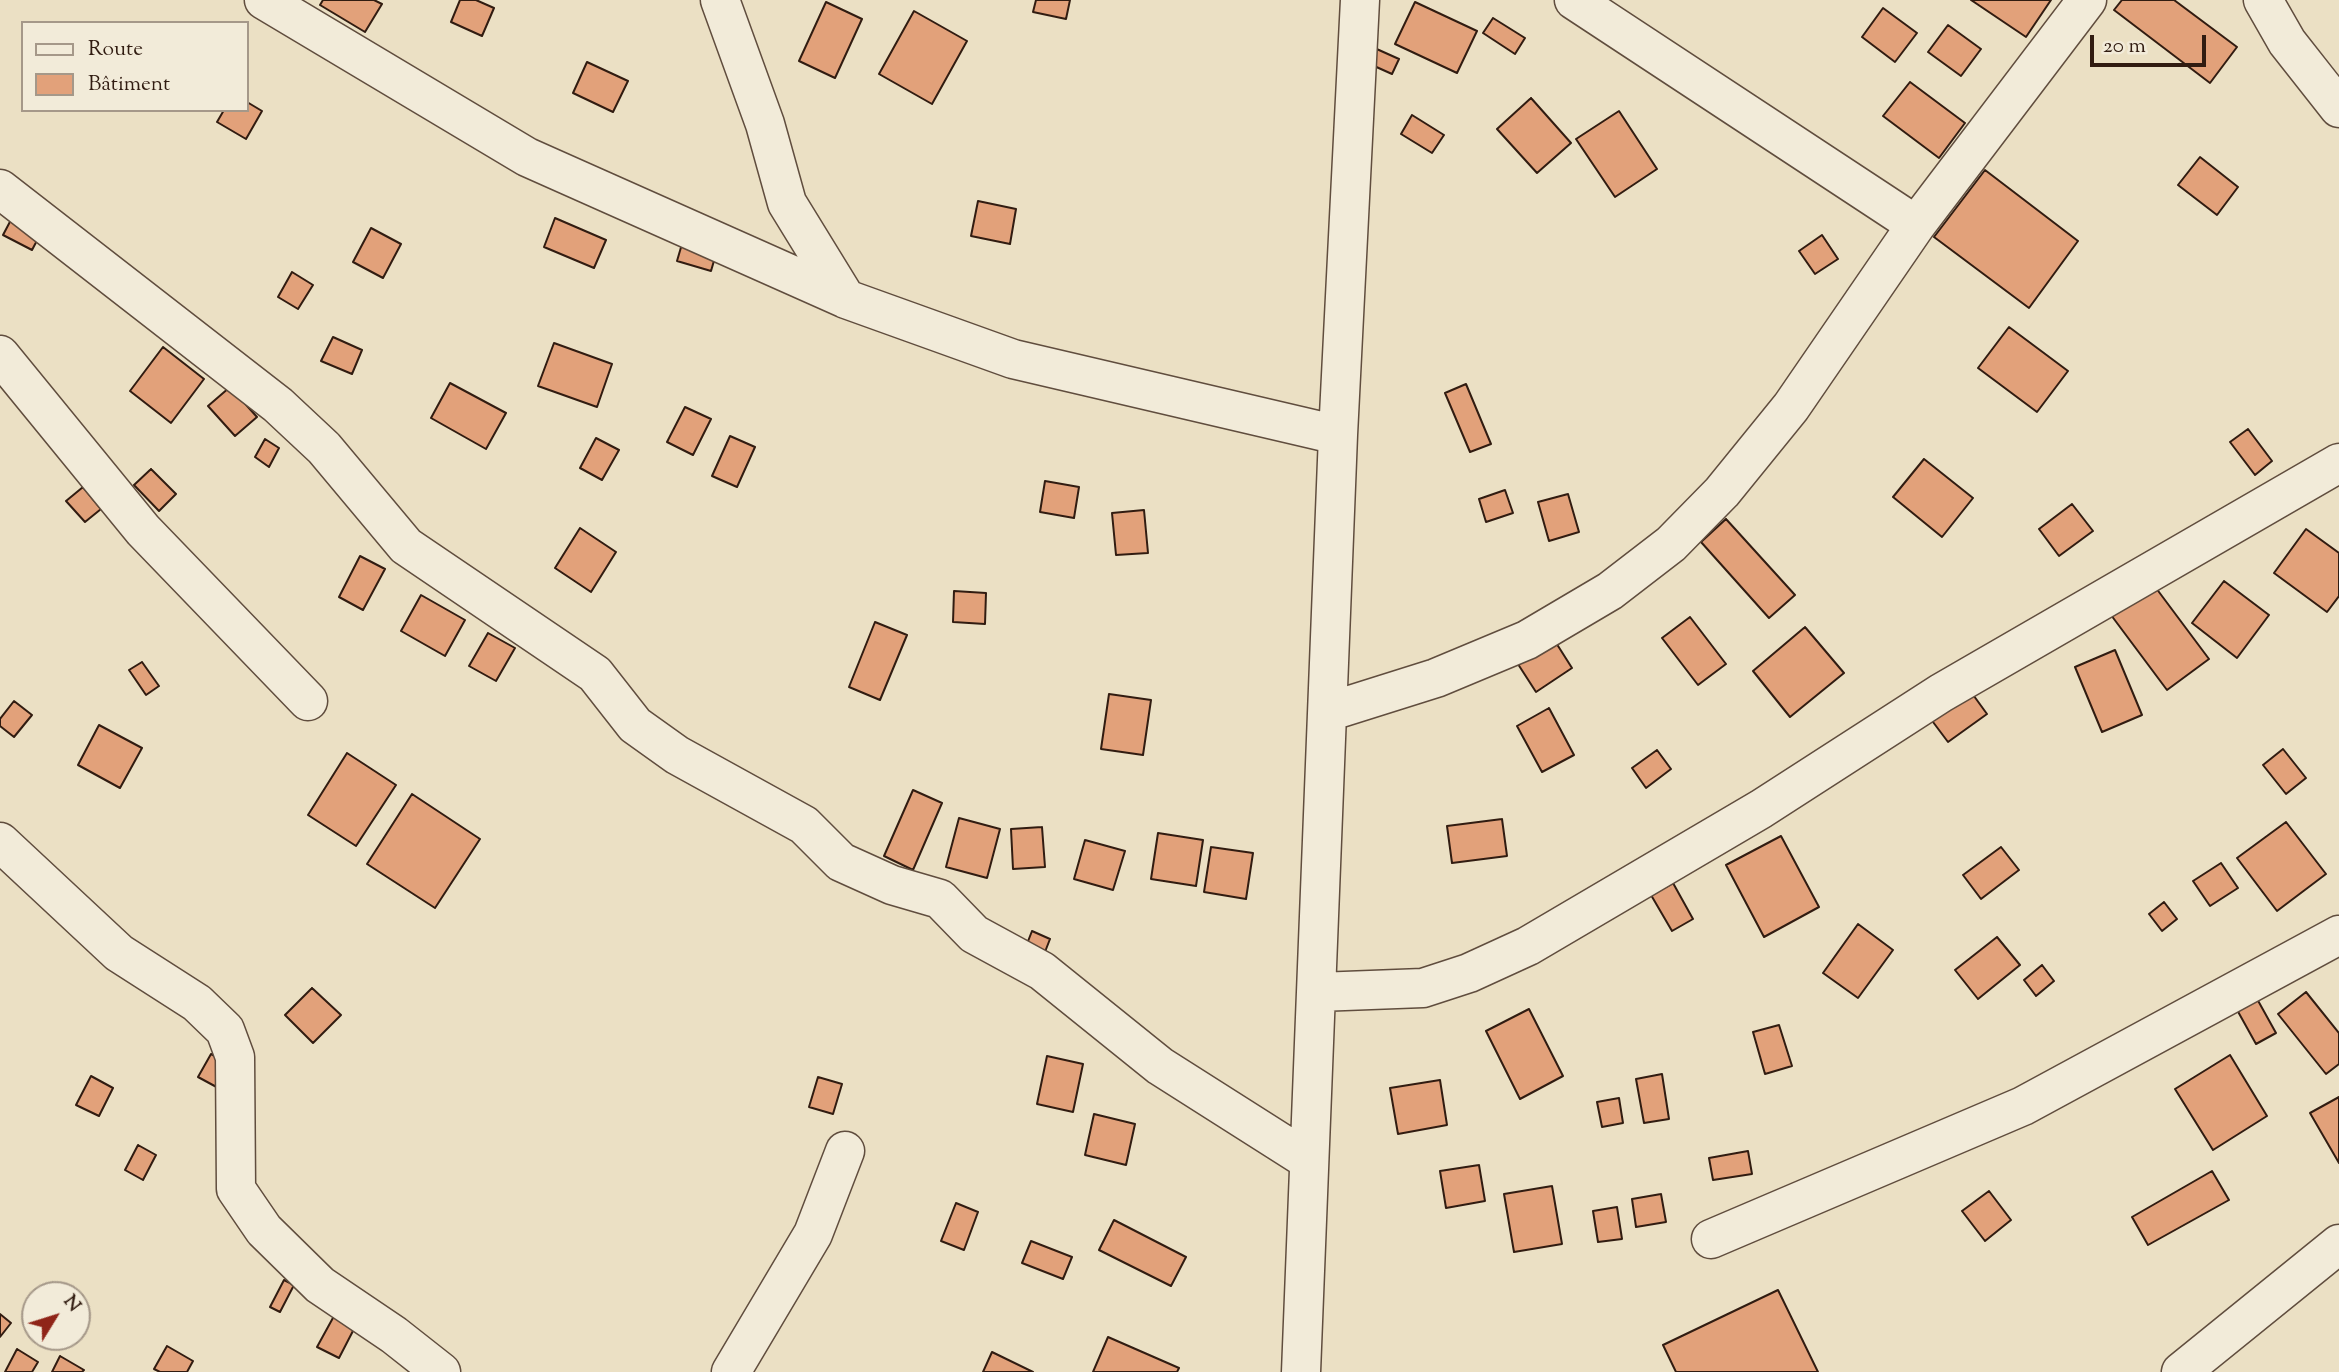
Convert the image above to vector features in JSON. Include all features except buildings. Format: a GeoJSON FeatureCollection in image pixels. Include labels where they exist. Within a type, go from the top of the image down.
{"type":"FeatureCollection","features":[{"type":"Feature","properties":{"kind":"street"},"geometry":{"type":"LineString","coordinates":[[264,0],[527,157],[846,299],[1013,359],[1338,435]]}},
{"type":"Feature","properties":{"kind":"street"},"geometry":{"type":"LineString","coordinates":[[720,0],[765,124],[787,203],[846,299]]}},
{"type":"Feature","properties":{"kind":"street"},"geometry":{"type":"LineString","coordinates":[[1301,1372],[1338,435],[1360,0]]}},
{"type":"Feature","properties":{"kind":"street"},"geometry":{"type":"LineString","coordinates":[[1574,0],[1916,225]]}},
{"type":"Feature","properties":{"kind":"street"},"geometry":{"type":"LineString","coordinates":[[1328,712],[1436,678],[1527,640],[1610,591],[1671,544],[1722,492],[1791,407],[1916,225],[2087,0]]}},
{"type":"Feature","properties":{"kind":"street"},"geometry":{"type":"LineString","coordinates":[[2263,0],[2287,42],[2339,108]]}},
{"type":"Feature","properties":{"kind":"street"},"geometry":{"type":"LineString","coordinates":[[0,188],[278,405],[324,448],[406,546],[595,674],[635,725],[677,755],[804,825],[841,862],[892,885],[940,899],[974,934],[1042,971],[1160,1066],[1308,1160]]}},
{"type":"Feature","properties":{"kind":"street"},"geometry":{"type":"LineString","coordinates":[[0,355],[143,530],[308,701]]}},
{"type":"Feature","properties":{"kind":"street"},"geometry":{"type":"LineString","coordinates":[[1318,992],[1423,988],[1469,973],[1528,946],[1761,809],[1941,693],[2339,463]]}},
{"type":"Feature","properties":{"kind":"street"},"geometry":{"type":"LineString","coordinates":[[0,842],[119,953],[197,1003],[225,1030],[235,1057],[236,1189],[264,1230],[320,1285],[394,1335],[441,1372]]}},
{"type":"Feature","properties":{"kind":"street"},"geometry":{"type":"LineString","coordinates":[[1711,1239],[2023,1106],[2339,935]]}},
{"type":"Feature","properties":{"kind":"street"},"geometry":{"type":"LineString","coordinates":[[731,1372],[813,1234],[845,1151]]}},
{"type":"Feature","properties":{"kind":"street"},"geometry":{"type":"LineString","coordinates":[[2181,1372],[2339,1244]]}}]}
